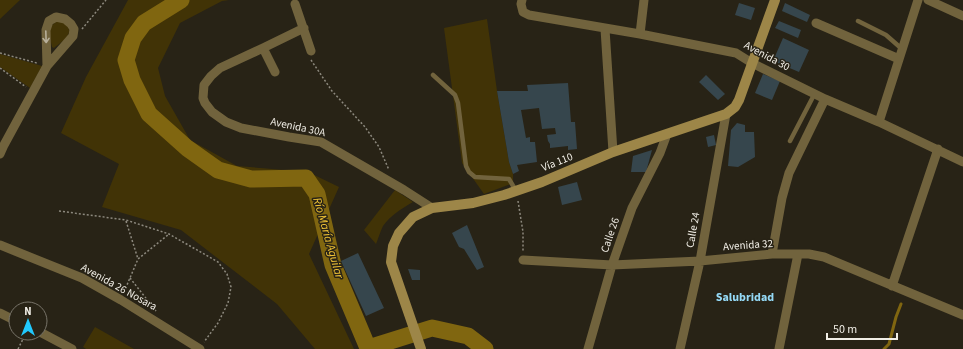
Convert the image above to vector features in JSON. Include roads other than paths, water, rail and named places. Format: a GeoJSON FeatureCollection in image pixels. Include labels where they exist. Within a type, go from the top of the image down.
{"type":"FeatureCollection","features":[{"type":"Feature","properties":{"kind":"main road","name":"Vía 110"},"geometry":{"type":"LineString","coordinates":[[420,345],[391,262],[393,246],[399,233],[414,217],[432,208],[473,203],[504,195],[542,182],[613,152],[726,114],[735,107],[739,100],[775,0]]}},
{"type":"Feature","properties":{"kind":"street","name":"Avenida 30"},"geometry":{"type":"LineString","coordinates":[[522,0],[521,4],[523,12],[529,15],[640,34],[736,53],[752,63],[825,99],[879,122],[963,162]]}},
{"type":"Feature","properties":{"kind":"street"},"geometry":{"type":"LineString","coordinates":[[640,34],[644,0]]}},
{"type":"Feature","properties":{"kind":"street"},"geometry":{"type":"LineString","coordinates":[[879,122],[918,0]]}},
{"type":"Feature","properties":{"kind":"street"},"geometry":{"type":"LineString","coordinates":[[928,0],[963,16]]}},
{"type":"Feature","properties":{"kind":"street"},"geometry":{"type":"LineString","coordinates":[[295,4],[311,51]]}},
{"type":"Feature","properties":{"kind":"street"},"geometry":{"type":"LineString","coordinates":[[0,154],[47,66],[73,36],[74,29],[65,18],[56,17],[49,20],[46,30],[47,66]]}},
{"type":"Feature","properties":{"kind":"street"},"geometry":{"type":"LineString","coordinates":[[816,24],[899,59]]}},
{"type":"Feature","properties":{"kind":"street"},"geometry":{"type":"LineString","coordinates":[[275,72],[263,48],[304,28]]}},
{"type":"Feature","properties":{"kind":"street"},"geometry":{"type":"LineString","coordinates":[[605,29],[613,152]]}},
{"type":"Feature","properties":{"kind":"street","name":"Avenida 30A"},"geometry":{"type":"LineString","coordinates":[[263,48],[220,68],[211,76],[204,85],[203,98],[212,112],[226,122],[241,128],[321,142],[432,208]]}},
{"type":"Feature","properties":{"kind":"street"},"geometry":{"type":"LineString","coordinates":[[772,254],[782,198],[789,173],[825,99]]}},
{"type":"Feature","properties":{"kind":"street","name":"Calle 24"},"geometry":{"type":"LineString","coordinates":[[680,349],[700,261],[726,114]]}},
{"type":"Feature","properties":{"kind":"street","name":"Calle 26"},"geometry":{"type":"LineString","coordinates":[[588,349],[612,265],[632,208],[660,153],[667,134]]}},
{"type":"Feature","properties":{"kind":"street"},"geometry":{"type":"LineString","coordinates":[[892,286],[938,149]]}},
{"type":"Feature","properties":{"kind":"street","name":"Avenida 26 Nosara"},"geometry":{"type":"LineString","coordinates":[[0,245],[82,278],[121,300],[199,349]]}},
{"type":"Feature","properties":{"kind":"street","name":"Avenida 32"},"geometry":{"type":"LineString","coordinates":[[523,260],[612,265],[700,261],[772,254],[809,254],[824,257],[963,315]]}},
{"type":"Feature","properties":{"kind":"street"},"geometry":{"type":"LineString","coordinates":[[779,349],[798,254]]}},
{"type":"Feature","properties":{"kind":"street"},"geometry":{"type":"LineString","coordinates":[[48,336],[72,349]]}},
{"type":"Feature","properties":{"kind":"lane"},"geometry":{"type":"LineString","coordinates":[[858,22],[886,35],[902,49]]}},
{"type":"Feature","properties":{"kind":"lane"},"geometry":{"type":"LineString","coordinates":[[433,75],[455,95],[458,103],[466,166],[469,172],[475,177],[508,179],[516,191]]}},
{"type":"Feature","properties":{"kind":"lane"},"geometry":{"type":"LineString","coordinates":[[790,141],[815,94]]}},
{"type":"Feature","properties":{"kind":"waterway","name":"Río María Aguilar"},"geometry":{"type":"LineString","coordinates":[[181,0],[144,23],[133,38],[126,60],[132,80],[149,114],[187,148],[218,170],[251,179],[306,178],[317,194],[333,265],[368,348],[432,328],[468,336],[485,349]]}},
{"type":"Feature","properties":{"kind":"waterway"},"geometry":{"type":"LineString","coordinates":[[884,349],[889,344],[901,304]]}},
{"type":"Feature","properties":{"kind":"district","name":"Salubridad"},"geometry":{"type":"Point","coordinates":[745,297]}}]}
